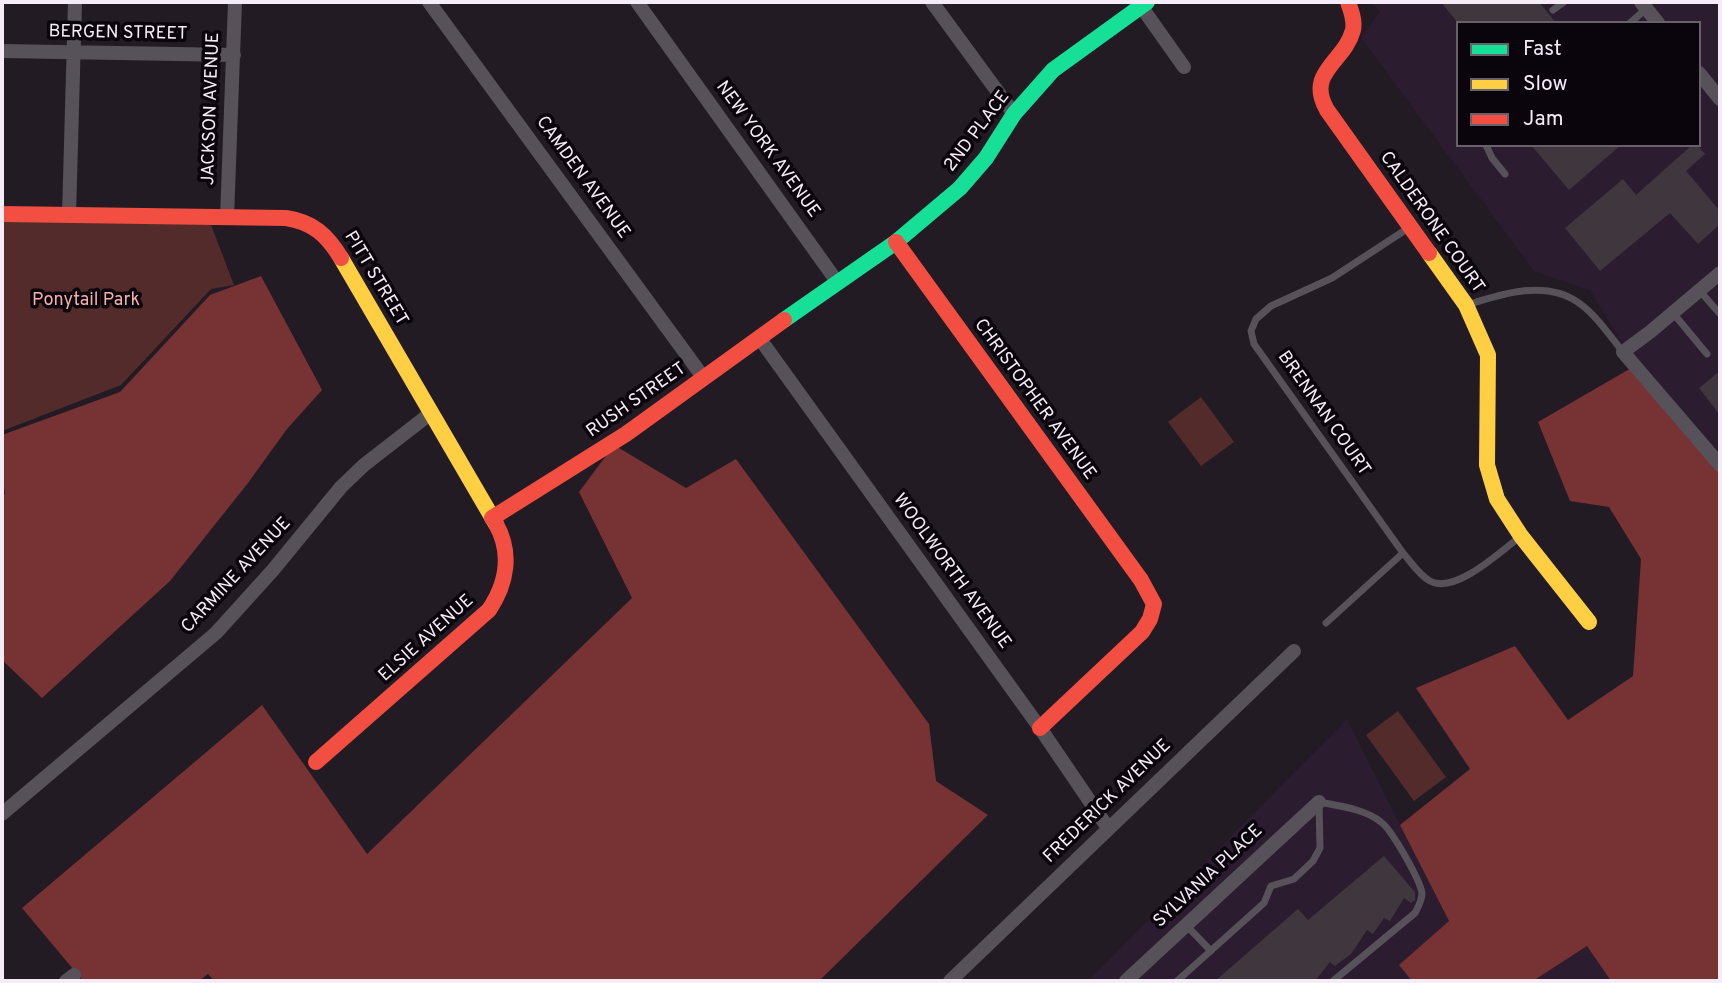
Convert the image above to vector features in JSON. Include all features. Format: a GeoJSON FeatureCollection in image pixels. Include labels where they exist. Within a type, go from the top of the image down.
{"type":"FeatureCollection","features":[{"type":"Feature","properties":{"kind":"street"},"geometry":{"type":"LineString","coordinates":[[69,215],[75,2]]}},
{"type":"Feature","properties":{"kind":"street","name":"JACKSON AVENUE"},"geometry":{"type":"LineString","coordinates":[[227,218],[235,2]]}},
{"type":"Feature","properties":{"kind":"street","name":"CAMDEN AVENUE"},"geometry":{"type":"LineString","coordinates":[[429,2],[703,377]]}},
{"type":"Feature","properties":{"kind":"street","name":"NEW YORK AVENUE"},"geometry":{"type":"LineString","coordinates":[[638,2],[838,283]]}},
{"type":"Feature","properties":{"kind":"street"},"geometry":{"type":"LineString","coordinates":[[932,2],[1014,114]]}},
{"type":"Feature","properties":{"kind":"street","name":"CALDERONE COURT"},"geometry":{"type":"LineString","coordinates":[[1348,2],[1353,10],[1353,29],[1347,45],[1336,57],[1322,81],[1320,94],[1327,110],[1466,305],[1488,355],[1487,465],[1497,499],[1521,536],[1589,622]]}},
{"type":"Feature","properties":{"kind":"street"},"geometry":{"type":"LineString","coordinates":[[1142,3],[1184,67]]}},
{"type":"Feature","properties":{"kind":"street","name":"2ND PLACE"},"geometry":{"type":"LineString","coordinates":[[838,283],[896,242],[960,188],[986,158],[1014,114],[1053,70],[1142,3]]}},
{"type":"Feature","properties":{"kind":"street"},"geometry":{"type":"LineString","coordinates":[[1644,5],[1656,21]]}},
{"type":"Feature","properties":{"kind":"street","name":"BERGEN STREET"},"geometry":{"type":"LineString","coordinates":[[2,51],[234,55]]}},
{"type":"Feature","properties":{"kind":"street"},"geometry":{"type":"LineString","coordinates":[[1701,75],[1720,99]]}},
{"type":"Feature","properties":{"kind":"street","name":"PITT STREET"},"geometry":{"type":"LineString","coordinates":[[2,214],[302,220],[325,234],[492,518]]}},
{"type":"Feature","properties":{"kind":"street","name":"CHRISTOPHER AVENUE"},"geometry":{"type":"LineString","coordinates":[[896,242],[1141,580],[1154,604],[1150,619],[1142,632],[1040,728]]}},
{"type":"Feature","properties":{"kind":"street"},"geometry":{"type":"LineString","coordinates":[[1720,273],[1623,352],[1720,465]]}},
{"type":"Feature","properties":{"kind":"street","name":"RUSH STREET"},"geometry":{"type":"LineString","coordinates":[[492,518],[626,435],[703,377],[838,283]]}},
{"type":"Feature","properties":{"kind":"street","name":"WOOLWORTH AVENUE"},"geometry":{"type":"LineString","coordinates":[[760,339],[1040,728],[1108,828]]}},
{"type":"Feature","properties":{"kind":"street","name":"CARMINE AVENUE"},"geometry":{"type":"LineString","coordinates":[[2,814],[216,633],[273,570],[341,487],[364,465],[431,413]]}},
{"type":"Feature","properties":{"kind":"street","name":"ELSIE AVENUE"},"geometry":{"type":"LineString","coordinates":[[316,762],[483,616],[493,604],[503,585],[507,556],[504,541],[492,518]]}},
{"type":"Feature","properties":{"kind":"street","name":"FREDERICK AVENUE"},"geometry":{"type":"LineString","coordinates":[[950,981],[1294,651]]}},
{"type":"Feature","properties":{"kind":"street","name":"SYLVANIA PLACE"},"geometry":{"type":"LineString","coordinates":[[1126,981],[1319,802]]}},
{"type":"Feature","properties":{"kind":"lane"},"geometry":{"type":"LineString","coordinates":[[1553,10],[1564,2]]}},
{"type":"Feature","properties":{"kind":"lane"},"geometry":{"type":"LineString","coordinates":[[1632,21],[1644,5]]}},
{"type":"Feature","properties":{"kind":"lane"},"geometry":{"type":"LineString","coordinates":[[1487,147],[1505,174]]}},
{"type":"Feature","properties":{"kind":"lane","name":"BRENNAN COURT"},"geometry":{"type":"LineString","coordinates":[[1411,227],[1332,278],[1271,306],[1256,318],[1251,331],[1254,344],[1403,553],[1432,582],[1448,584],[1474,572],[1521,536]]}},
{"type":"Feature","properties":{"kind":"lane"},"geometry":{"type":"LineString","coordinates":[[1466,305],[1507,292],[1533,290],[1559,293],[1578,303],[1623,352]]}},
{"type":"Feature","properties":{"kind":"lane"},"geometry":{"type":"LineString","coordinates":[[1700,291],[1720,314]]}},
{"type":"Feature","properties":{"kind":"lane"},"geometry":{"type":"LineString","coordinates":[[1674,313],[1707,354]]}},
{"type":"Feature","properties":{"kind":"lane"},"geometry":{"type":"LineString","coordinates":[[1326,623],[1403,553]]}},
{"type":"Feature","properties":{"kind":"lane"},"geometry":{"type":"LineString","coordinates":[[1177,981],[1264,903],[1271,886],[1294,879],[1314,861],[1320,848],[1319,802],[1354,809],[1381,821],[1394,836],[1422,891],[1415,913],[1333,981]]}},
{"type":"Feature","properties":{"kind":"lane"},"geometry":{"type":"LineString","coordinates":[[1186,925],[1211,951]]}},
{"type":"Feature","properties":{"kind":"shaded area"},"geometry":{"type":"Polygon","coordinates":[[[1371,2],[1720,2],[1720,473],[1652,392],[1590,290],[1535,272],[1361,38],[1380,11],[1371,2]]]}},
{"type":"Feature","properties":{"kind":"shaded area"},"geometry":{"type":"Polygon","coordinates":[[[261,276],[322,390],[287,429],[170,581],[42,698],[2,660],[2,497],[5,494],[2,435],[120,392],[210,295],[261,276]]]}},
{"type":"Feature","properties":{"kind":"shaded area"},"geometry":{"type":"Polygon","coordinates":[[[1633,367],[1720,473],[1720,981],[1611,981],[1587,946],[1533,981],[1412,981],[1399,965],[1449,921],[1400,825],[1470,769],[1416,688],[1515,646],[1568,720],[1633,676],[1641,559],[1609,507],[1570,501],[1538,422],[1633,367]]]}},
{"type":"Feature","properties":{"kind":"shaded area"},"geometry":{"type":"Polygon","coordinates":[[[614,445],[686,488],[736,459],[929,724],[936,781],[988,815],[819,981],[214,981],[208,974],[199,981],[83,981],[22,908],[262,705],[367,854],[632,598],[579,492],[614,445]]]}},
{"type":"Feature","properties":{"kind":"shaded area"},"geometry":{"type":"Polygon","coordinates":[[[1347,719],[1449,922],[1399,965],[1412,981],[1088,981],[1347,719]]]}},
{"type":"Feature","properties":{"kind":"shaded area"},"geometry":{"type":"Polygon","coordinates":[[[1587,946],[1611,981],[1533,981],[1587,946]]]}},
{"type":"Feature","properties":{"kind":"green space","name":"Ponytail Park"},"geometry":{"type":"Polygon","coordinates":[[[2,216],[208,217],[234,285],[211,289],[121,385],[2,431],[2,216]]]}},
{"type":"Feature","properties":{"kind":"green space"},"geometry":{"type":"Polygon","coordinates":[[[1201,397],[1234,442],[1201,466],[1168,422],[1201,397]]]}},
{"type":"Feature","properties":{"kind":"green space"},"geometry":{"type":"Polygon","coordinates":[[[1398,711],[1446,777],[1414,801],[1366,735],[1398,711]]]}},
{"type":"Feature","properties":{"kind":"building"},"geometry":{"type":"Polygon","coordinates":[[[1441,2],[1539,2],[1554,21],[1456,21],[1441,2]]]}},
{"type":"Feature","properties":{"kind":"building"},"geometry":{"type":"Polygon","coordinates":[[[1533,147],[1619,147],[1569,190],[1533,147]]]}},
{"type":"Feature","properties":{"kind":"building"},"geometry":{"type":"Polygon","coordinates":[[[1690,147],[1699,147],[1705,154],[1686,171],[1720,211],[1720,224],[1698,244],[1670,213],[1600,271],[1565,228],[1623,179],[1636,195],[1690,147]]]}},
{"type":"Feature","properties":{"kind":"building"},"geometry":{"type":"Polygon","coordinates":[[[1720,371],[1720,415],[1699,388],[1720,371]]]}},
{"type":"Feature","properties":{"kind":"building"},"geometry":{"type":"Polygon","coordinates":[[[1384,856],[1415,892],[1415,900],[1411,903],[1404,898],[1390,921],[1384,918],[1373,934],[1367,930],[1351,954],[1335,966],[1330,962],[1315,981],[1215,981],[1298,909],[1308,920],[1384,856]]]}},
{"type":"Feature","properties":{"kind":"traffic: fast"},"geometry":{"type":"LineString","coordinates":[[784,320],[896,242],[960,188],[986,158],[1014,114],[1053,70],[1147,2]]}},
{"type":"Feature","properties":{"kind":"traffic: slow"},"geometry":{"type":"LineString","coordinates":[[1429,253],[1466,305],[1488,355],[1487,465],[1497,499],[1521,536],[1589,622]]}},
{"type":"Feature","properties":{"kind":"traffic: slow"},"geometry":{"type":"LineString","coordinates":[[341,258],[496,524]]}},
{"type":"Feature","properties":{"kind":"traffic: jam"},"geometry":{"type":"LineString","coordinates":[[1348,2],[1353,30],[1349,41],[1323,76],[1321,97],[1327,110],[1429,253]]}},
{"type":"Feature","properties":{"kind":"traffic: jam"},"geometry":{"type":"LineString","coordinates":[[2,214],[286,218],[312,226],[341,258]]}},
{"type":"Feature","properties":{"kind":"traffic: jam"},"geometry":{"type":"LineString","coordinates":[[896,242],[1141,580],[1154,604],[1150,619],[1142,632],[1040,728]]}},
{"type":"Feature","properties":{"kind":"traffic: jam"},"geometry":{"type":"LineString","coordinates":[[492,518],[626,434],[784,320]]}},
{"type":"Feature","properties":{"kind":"traffic: jam"},"geometry":{"type":"LineString","coordinates":[[316,762],[489,610],[500,589],[506,557],[496,524]]}}]}
